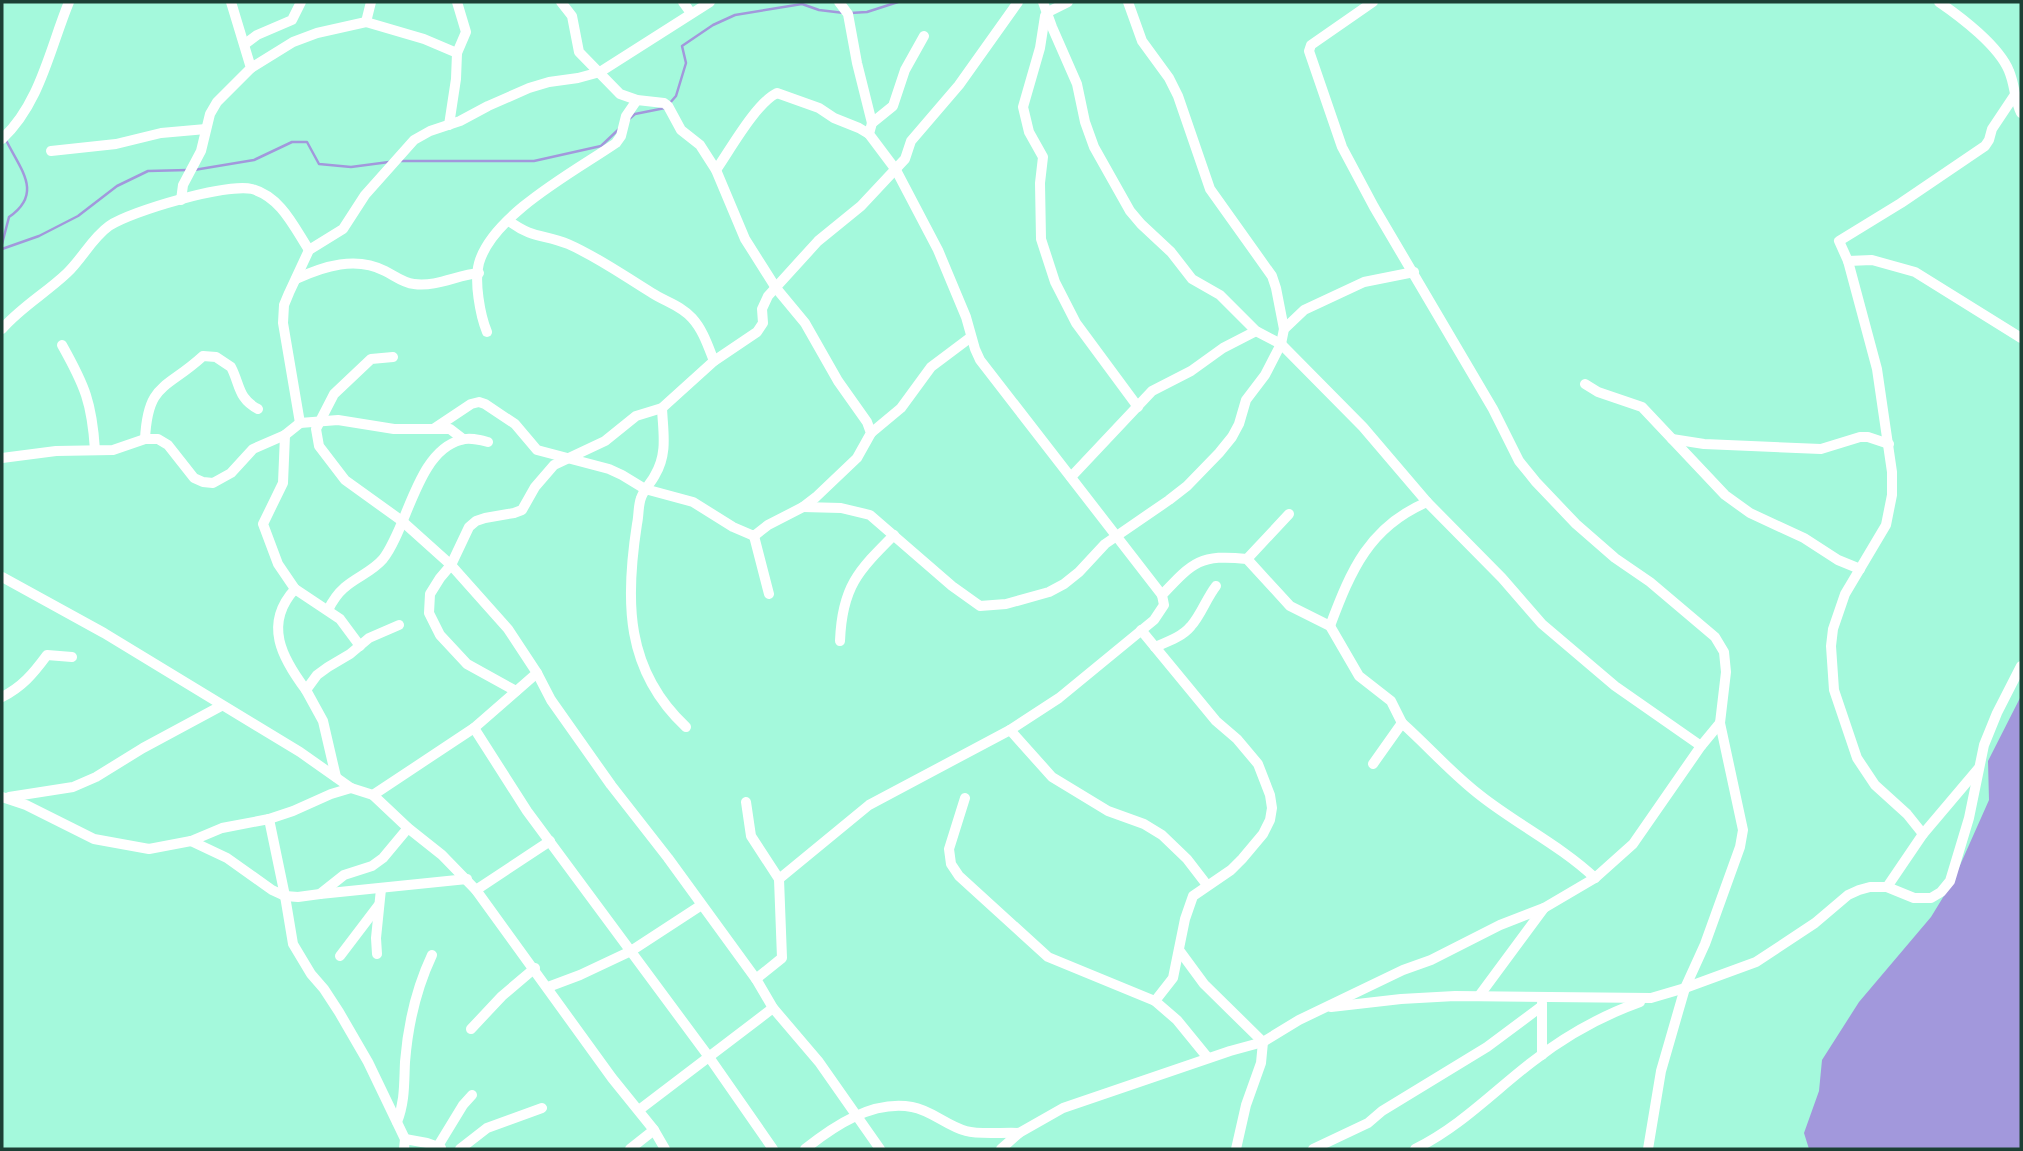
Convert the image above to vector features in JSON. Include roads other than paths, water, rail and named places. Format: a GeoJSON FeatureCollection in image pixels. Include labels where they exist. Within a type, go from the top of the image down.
{"type":"FeatureCollection","features":[{"type":"Feature","properties":{"kind":"street"},"geometry":{"type":"LineString","coordinates":[[2,139],[16,126],[31,98],[69,2]]}},
{"type":"Feature","properties":{"kind":"street"},"geometry":{"type":"LineString","coordinates":[[231,2],[251,68]]}},
{"type":"Feature","properties":{"kind":"street"},"geometry":{"type":"LineString","coordinates":[[244,44],[257,35],[292,20],[301,2]]}},
{"type":"Feature","properties":{"kind":"street"},"geometry":{"type":"LineString","coordinates":[[366,22],[371,2]]}},
{"type":"Feature","properties":{"kind":"street"},"geometry":{"type":"LineString","coordinates":[[449,125],[457,79],[457,53],[466,32],[457,2]]}},
{"type":"Feature","properties":{"kind":"street"},"geometry":{"type":"LineString","coordinates":[[561,2],[572,16],[579,52],[620,94],[668,106],[676,123],[700,145],[716,170],[742,233],[776,288],[805,323],[838,381],[867,422],[871,433]]}},
{"type":"Feature","properties":{"kind":"street"},"geometry":{"type":"LineString","coordinates":[[683,2],[691,13]]}},
{"type":"Feature","properties":{"kind":"street"},"geometry":{"type":"LineString","coordinates":[[300,423],[283,323],[284,305],[309,250],[344,229],[365,195],[414,140],[529,88],[600,72],[710,2]]}},
{"type":"Feature","properties":{"kind":"street"},"geometry":{"type":"LineString","coordinates":[[839,2],[848,13],[857,63],[866,91],[872,123],[869,134]]}},
{"type":"Feature","properties":{"kind":"street"},"geometry":{"type":"LineString","coordinates":[[516,691],[467,664],[449,645],[429,613],[430,594],[451,565],[469,527],[476,521],[522,510],[534,486],[554,465],[605,441],[636,416],[662,408],[715,361],[757,332],[764,323],[763,304],[818,242],[861,206],[896,170],[909,153],[911,141],[958,85],[1018,2]]}},
{"type":"Feature","properties":{"kind":"street"},"geometry":{"type":"LineString","coordinates":[[1043,2],[1077,84],[1085,122],[1094,147],[1129,211],[1171,252],[1192,279],[1220,295],[1256,331],[1281,344],[1363,427],[1427,502],[1560,639],[1625,693],[1701,746]]}},
{"type":"Feature","properties":{"kind":"street"},"geometry":{"type":"LineString","coordinates":[[1068,2],[1048,12],[1023,107],[1029,132],[1043,157],[1040,183],[1041,239],[1055,282],[1076,323],[1138,407]]}},
{"type":"Feature","properties":{"kind":"street"},"geometry":{"type":"LineString","coordinates":[[803,507],[841,508],[863,512],[894,534],[952,586],[984,607],[1034,596],[1064,584],[1117,535],[1169,500],[1219,453],[1239,424],[1245,400],[1265,375],[1281,344],[1284,329],[1276,288],[1272,276],[1210,189],[1178,96],[1169,78],[1142,41],[1128,2]]}},
{"type":"Feature","properties":{"kind":"street"},"geometry":{"type":"LineString","coordinates":[[1373,2],[1311,45],[1309,51],[1342,147],[1374,207],[1414,272],[1520,461],[1535,482],[1594,540],[1650,582],[1715,638],[1724,652],[1726,672],[1720,723],[1743,830],[1741,847],[1705,944],[1685,988],[1661,1070],[1648,1149]]}},
{"type":"Feature","properties":{"kind":"street"},"geometry":{"type":"LineString","coordinates":[[1939,2],[1979,34],[2004,61],[2021,113]]}},
{"type":"Feature","properties":{"kind":"street"},"geometry":{"type":"LineString","coordinates":[[181,200],[183,185],[201,151],[210,114],[217,102],[251,68],[293,42],[317,33],[366,22],[424,39],[457,53]]}},
{"type":"Feature","properties":{"kind":"street"},"geometry":{"type":"LineString","coordinates":[[872,123],[893,106],[905,70],[924,36]]}},
{"type":"Feature","properties":{"kind":"street"},"geometry":{"type":"LineString","coordinates":[[716,170],[753,116],[770,96],[777,93],[819,107],[834,118],[869,134],[896,170],[938,250],[981,360],[1162,595],[1164,605],[1141,630],[1059,698],[1010,730],[869,805],[779,879]]}},
{"type":"Feature","properties":{"kind":"street"},"geometry":{"type":"LineString","coordinates":[[1923,834],[1907,814],[1875,785],[1857,758],[1834,690],[1831,646],[1833,629],[1845,594],[1886,524],[1891,510],[1892,472],[1878,369],[1848,261],[1839,241],[1985,146],[1992,129],[2014,96]]}},
{"type":"Feature","properties":{"kind":"street"},"geometry":{"type":"LineString","coordinates":[[487,332],[480,310],[479,262],[496,234],[555,181],[616,143],[621,136],[626,116],[637,100]]}},
{"type":"Feature","properties":{"kind":"street"},"geometry":{"type":"LineString","coordinates":[[51,151],[116,144],[161,133],[206,129]]}},
{"type":"Feature","properties":{"kind":"street"},"geometry":{"type":"LineString","coordinates":[[2,329],[68,272],[100,232],[132,215],[181,200],[231,189],[251,189],[282,207],[309,250]]}},
{"type":"Feature","properties":{"kind":"street"},"geometry":{"type":"LineString","coordinates":[[509,221],[523,231],[570,245],[613,267],[654,295],[677,305],[695,321],[715,361]]}},
{"type":"Feature","properties":{"kind":"street"},"geometry":{"type":"LineString","coordinates":[[1848,261],[1872,260],[1915,272],[2021,338]]}},
{"type":"Feature","properties":{"kind":"street"},"geometry":{"type":"LineString","coordinates":[[296,279],[310,272],[344,263],[365,264],[413,284],[438,283],[479,273]]}},
{"type":"Feature","properties":{"kind":"street"},"geometry":{"type":"LineString","coordinates":[[1284,329],[1304,310],[1364,282],[1414,272]]}},
{"type":"Feature","properties":{"kind":"street"},"geometry":{"type":"LineString","coordinates":[[1071,477],[1152,391],[1191,371],[1223,348],[1256,331]]}},
{"type":"Feature","properties":{"kind":"street"},"geometry":{"type":"LineString","coordinates":[[754,536],[776,520],[803,507],[857,458],[871,433],[901,408],[931,367],[971,337]]}},
{"type":"Feature","properties":{"kind":"street"},"geometry":{"type":"LineString","coordinates":[[62,345],[88,397],[95,450]]}},
{"type":"Feature","properties":{"kind":"street"},"geometry":{"type":"LineString","coordinates":[[145,439],[148,408],[155,394],[203,356],[216,357],[231,367],[244,399],[258,409]]}},
{"type":"Feature","properties":{"kind":"street"},"geometry":{"type":"LineString","coordinates":[[393,357],[374,357],[366,362],[334,394],[318,421],[316,439],[333,467],[352,485],[402,521],[451,565],[508,629],[561,715],[756,979],[773,1007],[819,1062],[858,1115],[880,1149]]}},
{"type":"Feature","properties":{"kind":"street"},"geometry":{"type":"LineString","coordinates":[[1586,384],[1598,392],[1642,407],[1725,495],[1750,513],[1804,538],[1838,560],[1860,569]]}},
{"type":"Feature","properties":{"kind":"street"},"geometry":{"type":"LineString","coordinates":[[435,428],[460,410],[479,402],[515,424],[537,450],[609,469],[645,489],[692,502],[733,527],[754,536]]}},
{"type":"Feature","properties":{"kind":"street"},"geometry":{"type":"LineString","coordinates":[[662,408],[665,451],[654,477],[641,496],[633,542],[630,588],[637,648],[645,672],[686,727]]}},
{"type":"Feature","properties":{"kind":"street"},"geometry":{"type":"LineString","coordinates":[[2,458],[43,452],[113,450],[145,439],[163,441],[194,478],[213,483],[231,474],[253,449],[285,435],[300,423],[350,421],[394,429],[450,429],[463,439],[488,442]]}},
{"type":"Feature","properties":{"kind":"street"},"geometry":{"type":"LineString","coordinates":[[285,435],[283,483],[263,524],[278,564],[295,589],[340,619],[360,646]]}},
{"type":"Feature","properties":{"kind":"street"},"geometry":{"type":"LineString","coordinates":[[1672,439],[1704,444],[1821,449],[1860,437],[1889,444]]}},
{"type":"Feature","properties":{"kind":"street"},"geometry":{"type":"LineString","coordinates":[[328,610],[344,587],[367,573],[382,559],[430,463],[444,448],[463,439]]}},
{"type":"Feature","properties":{"kind":"street"},"geometry":{"type":"LineString","coordinates":[[1330,626],[1342,594],[1371,541],[1396,519],[1427,502]]}},
{"type":"Feature","properties":{"kind":"street"},"geometry":{"type":"LineString","coordinates":[[1247,559],[1289,514]]}},
{"type":"Feature","properties":{"kind":"street"},"geometry":{"type":"LineString","coordinates":[[840,641],[844,604],[849,589],[864,566],[894,534]]}},
{"type":"Feature","properties":{"kind":"street"},"geometry":{"type":"LineString","coordinates":[[754,536],[769,594]]}},
{"type":"Feature","properties":{"kind":"street"},"geometry":{"type":"LineString","coordinates":[[1162,595],[1197,562],[1208,557],[1247,559],[1290,606],[1330,626],[1359,676],[1391,701],[1402,723],[1455,775],[1544,841],[1574,858],[1595,878]]}},
{"type":"Feature","properties":{"kind":"street"},"geometry":{"type":"LineString","coordinates":[[2,577],[104,633],[300,752],[351,788],[373,794],[467,879],[535,968],[612,1078],[654,1130],[665,1149]]}},
{"type":"Feature","properties":{"kind":"street"},"geometry":{"type":"LineString","coordinates":[[1155,647],[1182,634],[1191,626],[1203,602],[1216,586]]}},
{"type":"Feature","properties":{"kind":"street"},"geometry":{"type":"LineString","coordinates":[[295,589],[282,606],[279,637],[284,658],[323,721],[336,778]]}},
{"type":"Feature","properties":{"kind":"street"},"geometry":{"type":"LineString","coordinates":[[306,690],[317,676],[369,638],[398,625]]}},
{"type":"Feature","properties":{"kind":"street"},"geometry":{"type":"LineString","coordinates":[[1141,630],[1216,720],[1258,764],[1272,808],[1263,834],[1231,870],[1193,896],[1188,906],[1173,978],[1155,1000]]}},
{"type":"Feature","properties":{"kind":"street"},"geometry":{"type":"LineString","coordinates":[[2,697],[18,689],[30,678],[47,655],[72,657]]}},
{"type":"Feature","properties":{"kind":"street"},"geometry":{"type":"LineString","coordinates":[[1415,1149],[1450,1130],[1542,1055],[1595,1020],[1756,961],[1815,923],[1848,895],[1870,887],[1887,887],[1914,898],[1931,898],[1941,892],[1950,881],[1969,818],[1984,745],[2021,666]]}},
{"type":"Feature","properties":{"kind":"street"},"geometry":{"type":"LineString","coordinates":[[373,794],[474,729],[537,673]]}},
{"type":"Feature","properties":{"kind":"street"},"geometry":{"type":"LineString","coordinates":[[5,797],[73,787],[96,777],[221,706]]}},
{"type":"Feature","properties":{"kind":"street"},"geometry":{"type":"LineString","coordinates":[[1373,764],[1402,723]]}},
{"type":"Feature","properties":{"kind":"street"},"geometry":{"type":"LineString","coordinates":[[1001,1149],[1020,1133],[1063,1108],[1263,1042],[1299,1020],[1331,1007],[1403,970],[1431,960],[1500,925],[1544,908],[1595,878],[1633,844],[1720,723]]}},
{"type":"Feature","properties":{"kind":"street"},"geometry":{"type":"LineString","coordinates":[[474,729],[550,841],[709,1057],[773,1149]]}},
{"type":"Feature","properties":{"kind":"street"},"geometry":{"type":"LineString","coordinates":[[1010,730],[1052,777],[1108,811],[1144,824],[1162,835],[1187,859],[1207,885]]}},
{"type":"Feature","properties":{"kind":"street"},"geometry":{"type":"LineString","coordinates":[[1887,887],[1923,834],[1978,768]]}},
{"type":"Feature","properties":{"kind":"street"},"geometry":{"type":"LineString","coordinates":[[5,797],[94,839],[149,849],[191,841],[222,828],[293,811],[351,788]]}},
{"type":"Feature","properties":{"kind":"street"},"geometry":{"type":"LineString","coordinates":[[965,798],[948,858],[959,876],[1048,957],[1155,1000],[1177,1020],[1208,1058]]}},
{"type":"Feature","properties":{"kind":"street"},"geometry":{"type":"LineString","coordinates":[[746,802],[751,836],[779,879],[783,954],[782,958],[756,979]]}},
{"type":"Feature","properties":{"kind":"street"},"geometry":{"type":"LineString","coordinates":[[269,818],[293,944],[368,1062],[397,1122],[404,1144],[440,1148],[452,1121],[472,1095]]}},
{"type":"Feature","properties":{"kind":"street"},"geometry":{"type":"LineString","coordinates":[[320,894],[344,875],[372,866],[383,858],[408,828]]}},
{"type":"Feature","properties":{"kind":"street"},"geometry":{"type":"LineString","coordinates":[[191,841],[227,858],[272,890],[285,896],[467,879]]}},
{"type":"Feature","properties":{"kind":"street"},"geometry":{"type":"LineString","coordinates":[[476,890],[550,841]]}},
{"type":"Feature","properties":{"kind":"street"},"geometry":{"type":"LineString","coordinates":[[377,954],[381,889]]}},
{"type":"Feature","properties":{"kind":"street"},"geometry":{"type":"LineString","coordinates":[[340,956],[380,905]]}},
{"type":"Feature","properties":{"kind":"street"},"geometry":{"type":"LineString","coordinates":[[548,987],[631,951],[700,906]]}},
{"type":"Feature","properties":{"kind":"street"},"geometry":{"type":"LineString","coordinates":[[1479,996],[1544,908]]}},
{"type":"Feature","properties":{"kind":"street"},"geometry":{"type":"LineString","coordinates":[[1179,950],[1204,984],[1263,1042]]}},
{"type":"Feature","properties":{"kind":"street"},"geometry":{"type":"LineString","coordinates":[[397,1122],[404,1102],[405,1061],[414,1005],[421,978],[432,955]]}},
{"type":"Feature","properties":{"kind":"street"},"geometry":{"type":"LineString","coordinates":[[471,1029],[502,996],[535,968]]}},
{"type":"Feature","properties":{"kind":"street"},"geometry":{"type":"LineString","coordinates":[[1331,1007],[1401,999],[1479,996],[1542,1002],[1651,999]]}},
{"type":"Feature","properties":{"kind":"street"},"geometry":{"type":"LineString","coordinates":[[1542,1002],[1542,1055]]}},
{"type":"Feature","properties":{"kind":"street"},"geometry":{"type":"LineString","coordinates":[[1313,1149],[1368,1123],[1382,1111],[1487,1047],[1542,1002]]}},
{"type":"Feature","properties":{"kind":"street"},"geometry":{"type":"LineString","coordinates":[[639,1110],[773,1007]]}},
{"type":"Feature","properties":{"kind":"street"},"geometry":{"type":"LineString","coordinates":[[1236,1149],[1261,1063],[1263,1042]]}},
{"type":"Feature","properties":{"kind":"street"},"geometry":{"type":"LineString","coordinates":[[805,1149],[829,1130],[858,1115],[885,1108],[912,1107],[966,1131],[1020,1133]]}},
{"type":"Feature","properties":{"kind":"street"},"geometry":{"type":"LineString","coordinates":[[460,1149],[487,1128],[542,1108]]}},
{"type":"Feature","properties":{"kind":"street"},"geometry":{"type":"LineString","coordinates":[[630,1149],[654,1130]]}},
{"type":"Feature","properties":{"kind":"waterway"},"geometry":{"type":"LineString","coordinates":[[850,13],[867,12],[898,2]]}},
{"type":"Feature","properties":{"kind":"waterway"},"geometry":{"type":"LineString","coordinates":[[669,104],[676,96],[686,63],[682,46],[713,25],[735,15],[802,4],[819,10],[844,13]]}},
{"type":"Feature","properties":{"kind":"waterway"},"geometry":{"type":"LineString","coordinates":[[628,120],[635,114],[665,108]]}},
{"type":"Feature","properties":{"kind":"waterway"},"geometry":{"type":"LineString","coordinates":[[399,161],[534,161],[601,146],[619,129]]}},
{"type":"Feature","properties":{"kind":"waterway"},"geometry":{"type":"LineString","coordinates":[[2,244],[9,217],[19,208],[27,190],[26,180],[6,140]]}},
{"type":"Feature","properties":{"kind":"waterway"},"geometry":{"type":"LineString","coordinates":[[194,170],[254,160],[292,142],[307,142],[319,164],[351,167],[389,162]]}},
{"type":"Feature","properties":{"kind":"waterway"},"geometry":{"type":"LineString","coordinates":[[2,249],[39,236],[78,216],[117,186],[148,171],[188,170]]}}]}
